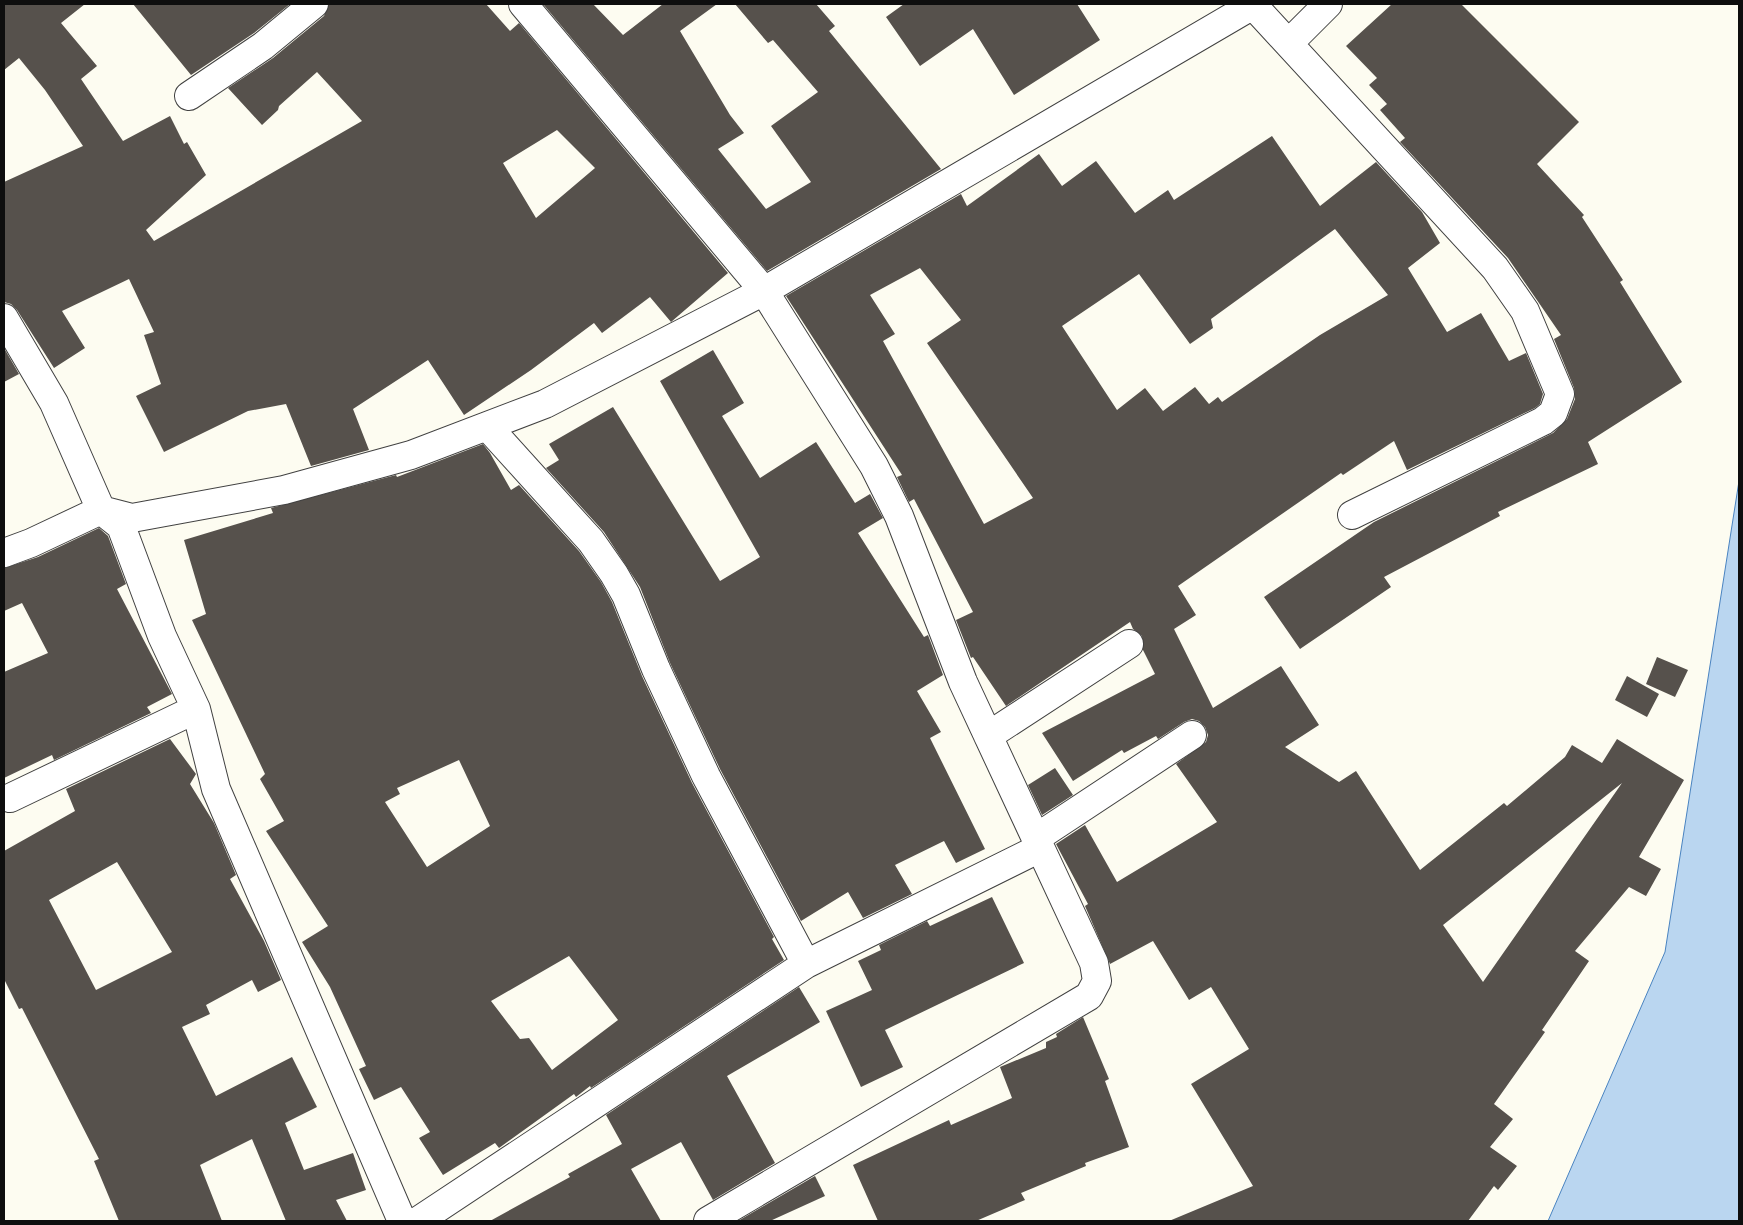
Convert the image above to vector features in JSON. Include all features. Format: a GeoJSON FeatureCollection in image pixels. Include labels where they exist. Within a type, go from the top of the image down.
{"type":"FeatureCollection","features":[{"type":"Feature","properties":{"kind":"street"},"geometry":{"type":"LineString","coordinates":[[189,96],[263,46],[314,4]]}},
{"type":"Feature","properties":{"kind":"street"},"geometry":{"type":"LineString","coordinates":[[523,4],[764,291],[874,466],[899,516],[963,682],[1094,963],[1097,981],[1089,996],[708,1221]]}},
{"type":"Feature","properties":{"kind":"street"},"geometry":{"type":"LineString","coordinates":[[4,553],[31,543],[101,510],[132,518],[284,490],[411,455],[545,404],[764,291],[1252,4],[1495,268],[1525,311],[1560,394],[1553,413],[1543,421],[1352,515]]}},
{"type":"Feature","properties":{"kind":"street"},"geometry":{"type":"LineString","coordinates":[[1289,44],[1328,4]]}},
{"type":"Feature","properties":{"kind":"street"},"geometry":{"type":"LineString","coordinates":[[4,318],[54,403],[101,510],[121,526],[162,636],[196,709],[216,789],[402,1221]]}},
{"type":"Feature","properties":{"kind":"street"},"geometry":{"type":"LineString","coordinates":[[487,426],[591,541],[614,574],[626,595],[656,669],[706,776],[806,964]]}},
{"type":"Feature","properties":{"kind":"street"},"geometry":{"type":"LineString","coordinates":[[988,736],[1130,644]]}},
{"type":"Feature","properties":{"kind":"street"},"geometry":{"type":"LineString","coordinates":[[10,798],[196,709]]}},
{"type":"Feature","properties":{"kind":"street"},"geometry":{"type":"LineString","coordinates":[[418,1221],[806,964],[1038,843],[1192,735]]}},
{"type":"Feature","properties":{"kind":"water"},"geometry":{"type":"Polygon","coordinates":[[[1739,481],[1739,1221],[1548,1221],[1665,952],[1739,481]]]}},
{"type":"Feature","properties":{"kind":"building"},"geometry":{"type":"Polygon","coordinates":[[[4,4],[85,4],[61,23],[97,66],[81,79],[123,141],[170,116],[184,144],[187,142],[206,175],[146,230],[154,241],[362,121],[317,72],[279,106],[278,110],[262,125],[228,88],[273,58],[324,16],[329,4],[486,4],[510,31],[519,23],[728,273],[671,322],[650,297],[602,333],[594,323],[531,370],[464,415],[428,360],[353,409],[369,450],[311,466],[286,404],[248,411],[164,452],[136,396],[161,384],[144,335],[154,332],[129,279],[62,311],[85,348],[54,368],[17,310],[11,304],[4,302],[4,182],[83,146],[45,90],[19,58],[4,70],[4,4]],[[557,130],[503,163],[536,218],[595,168],[557,130]]]}},
{"type":"Feature","properties":{"kind":"building"},"geometry":{"type":"Polygon","coordinates":[[[133,4],[290,4],[254,33],[191,75],[133,4]]]}},
{"type":"Feature","properties":{"kind":"building"},"geometry":{"type":"Polygon","coordinates":[[[543,4],[593,4],[623,35],[663,4],[717,4],[680,31],[730,115],[744,133],[718,149],[766,209],[811,182],[771,126],[818,92],[773,40],[768,43],[735,4],[816,4],[835,26],[829,31],[941,169],[767,271],[543,4]]]}},
{"type":"Feature","properties":{"kind":"building"},"geometry":{"type":"Polygon","coordinates":[[[904,4],[1077,4],[1100,40],[1014,95],[973,29],[920,66],[886,17],[904,4]]]}},
{"type":"Feature","properties":{"kind":"building"},"geometry":{"type":"Polygon","coordinates":[[[1392,4],[1461,4],[1579,122],[1537,164],[1584,215],[1582,217],[1623,280],[1620,282],[1682,382],[1588,442],[1598,464],[1498,512],[1500,516],[1384,577],[1391,587],[1300,649],[1264,597],[1374,522],[1553,433],[1567,419],[1575,399],[1574,388],[1554,339],[1561,335],[1508,258],[1400,142],[1405,138],[1380,110],[1387,104],[1369,85],[1377,78],[1346,46],[1392,4]]]}},
{"type":"Feature","properties":{"kind":"building"},"geometry":{"type":"Polygon","coordinates":[[[1272,136],[1320,206],[1376,162],[1422,212],[1440,243],[1408,268],[1447,332],[1481,313],[1509,361],[1526,353],[1543,394],[1540,404],[1535,408],[1407,470],[1394,441],[1343,475],[1341,473],[1178,586],[1196,615],[1174,629],[1213,708],[1281,666],[1319,725],[1285,747],[1339,782],[1356,771],[1420,870],[1504,803],[1507,806],[1565,757],[1572,745],[1602,763],[1617,739],[1684,780],[1639,857],[1661,869],[1646,896],[1629,887],[1575,951],[1589,961],[1542,1030],[1545,1032],[1494,1104],[1513,1119],[1490,1147],[1517,1166],[1498,1190],[1494,1186],[1468,1221],[1169,1221],[1253,1186],[1191,1084],[1249,1049],[1211,987],[1189,1000],[1153,941],[1110,964],[1085,906],[1088,904],[1056,844],[1085,825],[1117,882],[1217,822],[1176,764],[1206,742],[1208,735],[1205,727],[1199,721],[1192,719],[1184,722],[1158,739],[1156,736],[1124,753],[1122,750],[1073,781],[1042,733],[1155,674],[1143,650],[1142,636],[1133,629],[1130,622],[1006,706],[973,657],[971,658],[956,620],[973,612],[914,499],[909,502],[897,477],[902,475],[786,296],[961,194],[967,206],[1039,154],[1062,186],[1096,161],[1135,213],[1168,190],[1174,200],[1272,136]],[[1335,229],[1211,319],[1213,328],[1190,344],[1139,274],[1062,326],[1117,410],[1145,388],[1163,411],[1195,387],[1209,404],[1218,397],[1222,402],[1320,335],[1388,295],[1335,229]],[[920,268],[870,295],[895,334],[883,341],[984,524],[1033,498],[927,343],[961,320],[920,268]],[[1622,783],[1443,925],[1483,982],[1622,783]]]}},
{"type":"Feature","properties":{"kind":"building"},"geometry":{"type":"Polygon","coordinates":[[[4,348],[19,374],[4,382],[4,348]]]}},
{"type":"Feature","properties":{"kind":"building"},"geometry":{"type":"Polygon","coordinates":[[[713,350],[744,403],[722,416],[760,478],[816,442],[855,503],[870,494],[883,518],[858,533],[924,637],[928,635],[943,675],[917,691],[941,732],[930,738],[985,849],[956,863],[944,841],[895,865],[912,894],[863,918],[848,892],[801,921],[720,769],[670,663],[640,587],[604,532],[546,468],[559,460],[549,444],[613,407],[720,581],[760,557],[660,381],[713,350]]]}},
{"type":"Feature","properties":{"kind":"building"},"geometry":{"type":"Polygon","coordinates":[[[483,444],[511,490],[519,485],[579,551],[601,582],[612,602],[642,676],[692,783],[774,937],[772,939],[784,960],[591,1088],[590,1086],[576,1097],[574,1094],[499,1148],[495,1143],[443,1175],[419,1138],[430,1132],[401,1087],[374,1100],[359,1069],[366,1066],[330,987],[302,942],[328,926],[266,831],[284,821],[260,779],[265,774],[192,620],[206,614],[184,540],[273,513],[271,508],[396,475],[397,477],[483,444]],[[459,760],[397,788],[400,794],[385,802],[427,867],[490,826],[459,760]],[[569,956],[491,1001],[520,1039],[529,1038],[552,1070],[618,1020],[569,956]]]}},
{"type":"Feature","properties":{"kind":"building"},"geometry":{"type":"Polygon","coordinates":[[[99,528],[108,536],[126,584],[117,589],[172,694],[147,707],[151,713],[54,760],[52,755],[4,778],[4,672],[48,653],[22,603],[4,611],[4,568],[38,557],[99,528]]]}},
{"type":"Feature","properties":{"kind":"building"},"geometry":{"type":"Polygon","coordinates":[[[1657,657],[1688,670],[1675,697],[1646,684],[1657,657]]]}},
{"type":"Feature","properties":{"kind":"building"},"geometry":{"type":"Polygon","coordinates":[[[1627,676],[1659,694],[1647,717],[1615,700],[1627,676]]]}},
{"type":"Feature","properties":{"kind":"building"},"geometry":{"type":"Polygon","coordinates":[[[170,739],[196,774],[190,784],[214,823],[236,875],[230,879],[264,941],[281,980],[258,992],[252,980],[206,1005],[210,1014],[182,1027],[216,1096],[292,1057],[317,1107],[285,1123],[304,1170],[353,1153],[366,1190],[336,1200],[347,1221],[286,1221],[252,1139],[200,1165],[222,1221],[119,1221],[94,1161],[99,1159],[22,1008],[19,1009],[4,979],[4,851],[75,811],[66,789],[170,739]],[[117,862],[49,900],[96,990],[172,952],[117,862]]]}},
{"type":"Feature","properties":{"kind":"building"},"geometry":{"type":"Polygon","coordinates":[[[1055,768],[1073,795],[1042,815],[1028,785],[1055,768]]]}},
{"type":"Feature","properties":{"kind":"building"},"geometry":{"type":"Polygon","coordinates":[[[992,897],[1024,963],[885,1030],[903,1067],[861,1087],[826,1011],[872,990],[858,961],[881,950],[879,945],[927,921],[930,926],[992,897]]]}},
{"type":"Feature","properties":{"kind":"building"},"geometry":{"type":"Polygon","coordinates":[[[799,987],[820,1022],[727,1076],[775,1163],[713,1200],[681,1142],[631,1169],[661,1221],[490,1221],[570,1177],[568,1174],[622,1144],[606,1115],[799,987]]]}},
{"type":"Feature","properties":{"kind":"building"},"geometry":{"type":"Polygon","coordinates":[[[1083,1017],[1109,1079],[1105,1081],[1129,1147],[1085,1163],[1086,1166],[1021,1193],[1025,1200],[976,1221],[878,1221],[853,1165],[949,1120],[951,1125],[1012,1098],[1000,1067],[1046,1048],[1046,1042],[1057,1037],[1056,1034],[1083,1017]]]}},
{"type":"Feature","properties":{"kind":"building"},"geometry":{"type":"Polygon","coordinates":[[[815,1176],[825,1196],[770,1221],[738,1221],[815,1176]]]}}]}
